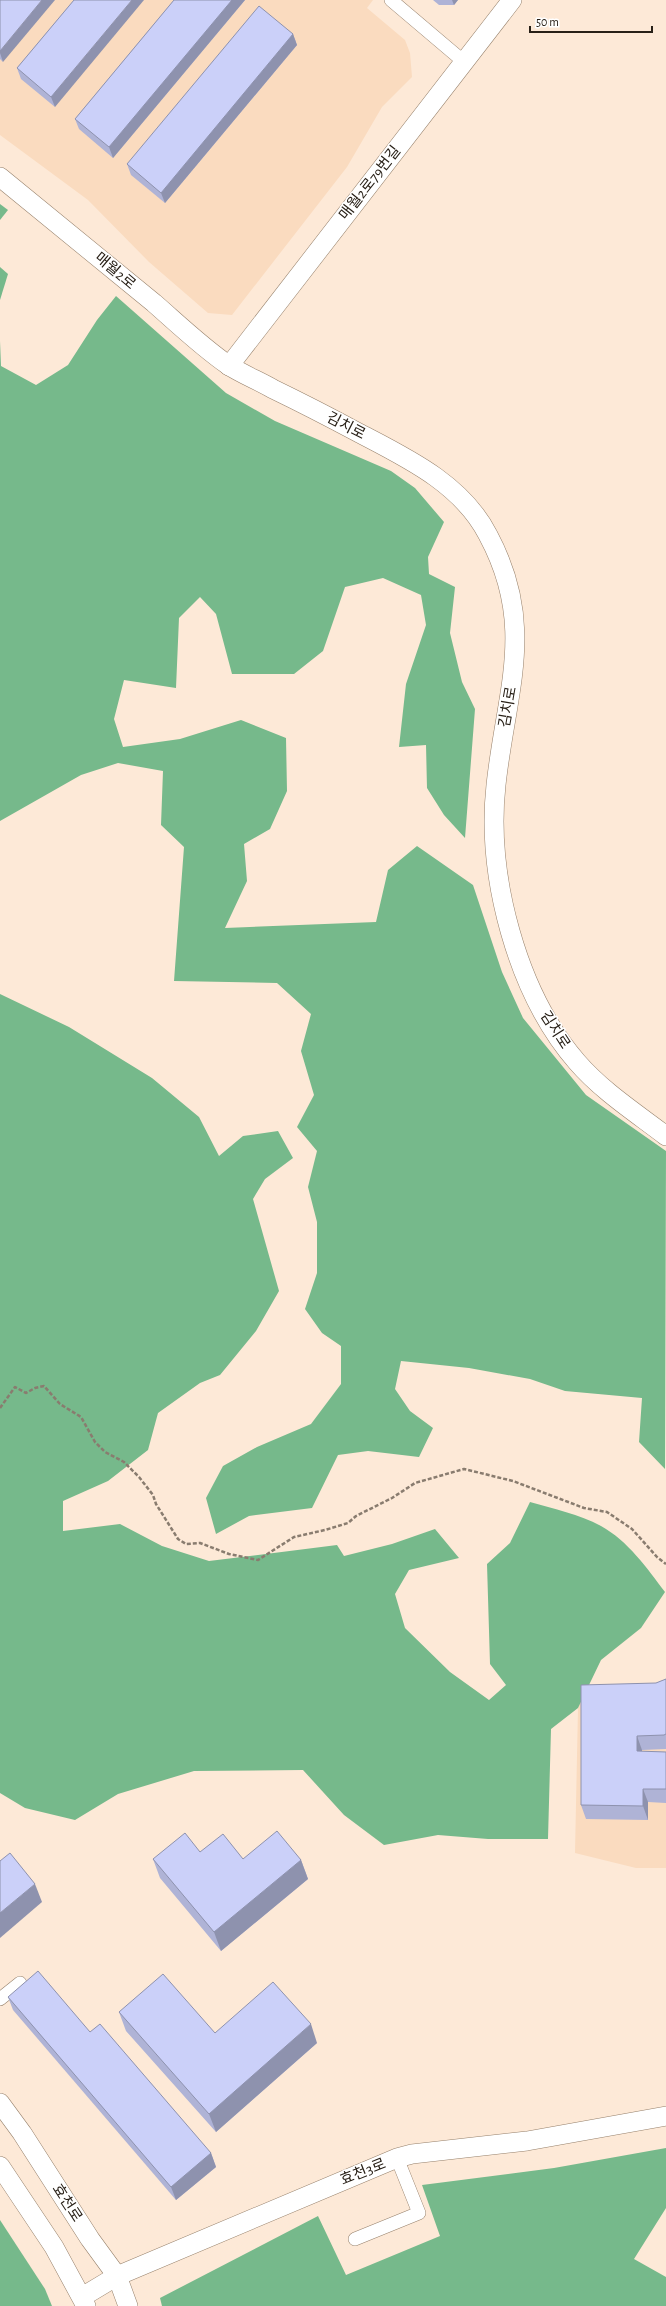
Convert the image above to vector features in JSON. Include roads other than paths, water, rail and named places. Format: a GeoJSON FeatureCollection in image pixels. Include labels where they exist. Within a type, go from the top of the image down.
{"type":"FeatureCollection","features":[{"type":"Feature","properties":{"kind":"street"},"geometry":{"type":"LineString","coordinates":[[391,0],[463,61]]}},
{"type":"Feature","properties":{"kind":"street","name":"매월2로79번길"},"geometry":{"type":"LineString","coordinates":[[229,366],[463,61],[512,0]]}},
{"type":"Feature","properties":{"kind":"street","name":"매월2로"},"geometry":{"type":"LineString","coordinates":[[0,177],[229,366]]}},
{"type":"Feature","properties":{"kind":"street","name":"김치로"},"geometry":{"type":"LineString","coordinates":[[229,366],[407,458],[460,496],[487,531],[501,561],[511,593],[516,623],[514,674],[496,785],[494,811],[494,842],[497,873],[508,924],[522,965],[538,1003],[559,1037],[577,1062],[600,1085],[666,1136]]}},
{"type":"Feature","properties":{"kind":"street"},"geometry":{"type":"LineString","coordinates":[[0,1999],[20,1983]]}},
{"type":"Feature","properties":{"kind":"street","name":"효천로"},"geometry":{"type":"LineString","coordinates":[[0,2103],[22,2133],[90,2239],[117,2276],[128,2306]]}},
{"type":"Feature","properties":{"kind":"street","name":"효천3로"},"geometry":{"type":"LineString","coordinates":[[84,2302],[117,2276],[397,2158],[412,2154],[527,2141],[666,2116]]}},
{"type":"Feature","properties":{"kind":"street"},"geometry":{"type":"LineString","coordinates":[[355,2239],[419,2213],[397,2158]]}},
{"type":"Feature","properties":{"kind":"street"},"geometry":{"type":"LineString","coordinates":[[0,2166],[54,2247],[84,2302]]}}]}
